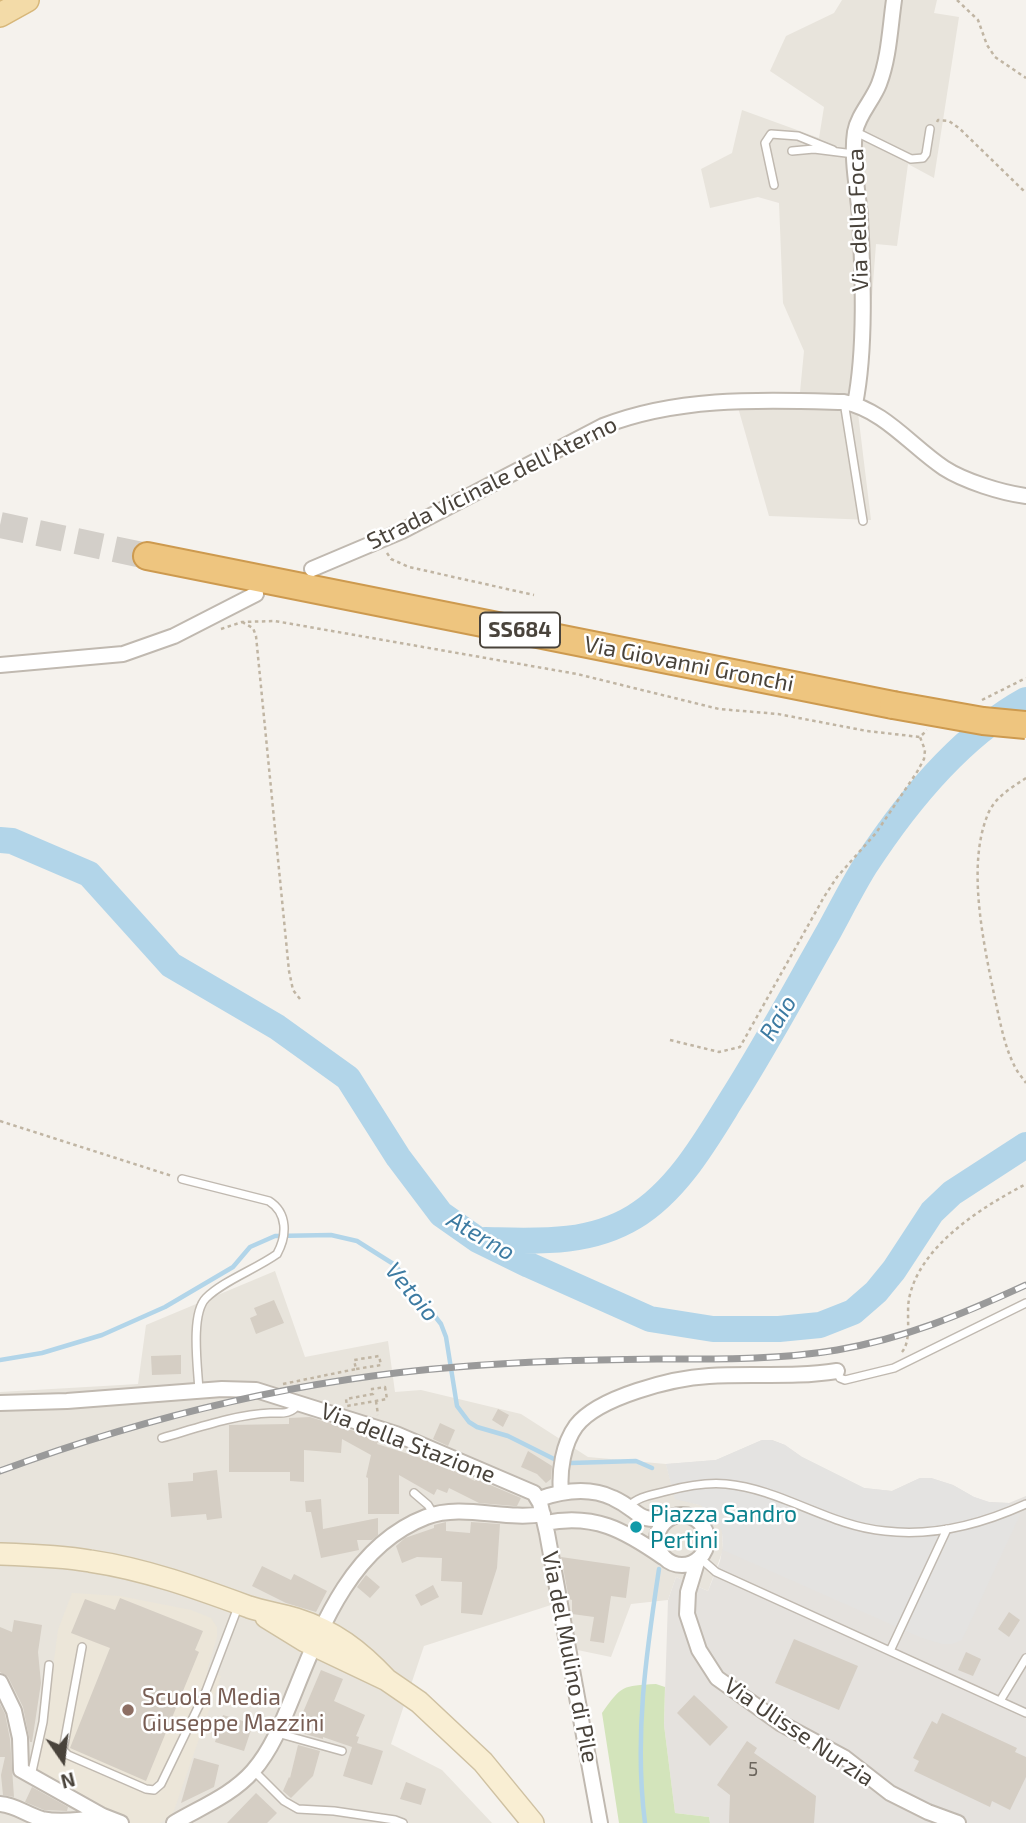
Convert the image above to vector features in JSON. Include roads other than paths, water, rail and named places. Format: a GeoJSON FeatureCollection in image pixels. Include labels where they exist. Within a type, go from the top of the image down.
{"type":"FeatureCollection","features":[{"type":"Feature","properties":{"kind":"highway","name":"Via Giovanni Gronchi"},"geometry":{"type":"LineString","coordinates":[[147,556],[894,705],[983,721],[1026,725]]}},
{"type":"Feature","properties":{"kind":"main road"},"geometry":{"type":"LineString","coordinates":[[0,15],[27,0]]}},
{"type":"Feature","properties":{"kind":"street","name":"Via della Foca"},"geometry":{"type":"LineString","coordinates":[[850,403],[859,381],[861,347],[861,235],[855,132],[879,85],[894,0]]}},
{"type":"Feature","properties":{"kind":"street","name":"Strada Vicinale dell'Aterno"},"geometry":{"type":"LineString","coordinates":[[312,569],[383,540],[502,481],[603,426],[635,414],[678,406],[752,400],[850,403],[883,420],[945,469],[1004,493],[1026,496]]}},
{"type":"Feature","properties":{"kind":"street"},"geometry":{"type":"LineString","coordinates":[[0,665],[123,654],[174,636],[256,594]]}},
{"type":"Feature","properties":{"kind":"street"},"geometry":{"type":"LineString","coordinates":[[561,1493],[563,1462],[572,1432],[588,1414],[605,1405],[659,1384],[709,1376],[790,1377],[837,1371]]}},
{"type":"Feature","properties":{"kind":"street","name":"Via della Stazione"},"geometry":{"type":"LineString","coordinates":[[0,1403],[67,1401],[233,1388],[269,1393],[405,1438],[531,1491],[538,1499]]}},
{"type":"Feature","properties":{"kind":"street"},"geometry":{"type":"LineString","coordinates":[[538,1499],[561,1493],[603,1494],[647,1520],[689,1516],[703,1526],[707,1542],[699,1558],[681,1565],[670,1563],[615,1528]]}},
{"type":"Feature","properties":{"kind":"street","name":"Via del Mulino di Pile"},"geometry":{"type":"LineString","coordinates":[[538,1499],[544,1519],[599,1820]]}},
{"type":"Feature","properties":{"kind":"street"},"geometry":{"type":"LineString","coordinates":[[174,1823],[227,1794],[254,1770],[278,1732],[339,1594],[360,1566],[384,1543],[434,1515],[458,1512],[544,1519],[581,1519],[615,1528],[627,1528],[632,1523],[632,1514],[628,1507]]}},
{"type":"Feature","properties":{"kind":"street"},"geometry":{"type":"LineString","coordinates":[[663,1557],[657,1546],[657,1536],[662,1524],[672,1517]]}},
{"type":"Feature","properties":{"kind":"street"},"geometry":{"type":"LineString","coordinates":[[0,1554],[61,1558],[119,1566],[182,1583],[246,1605],[318,1637],[419,1702],[460,1738],[513,1796],[533,1823]]}},
{"type":"Feature","properties":{"kind":"street","name":"Via Ulisse Nurzia"},"geometry":{"type":"LineString","coordinates":[[699,1558],[688,1592],[687,1614],[702,1656],[717,1678],[780,1723],[845,1758],[890,1793],[958,1823]]}},
{"type":"Feature","properties":{"kind":"street"},"geometry":{"type":"LineString","coordinates":[[0,1682],[14,1712],[20,1738],[21,1770],[103,1816],[121,1823]]}},
{"type":"Feature","properties":{"kind":"street"},"geometry":{"type":"LineString","coordinates":[[0,1804],[16,1807],[52,1822],[75,1822],[103,1816]]}},
{"type":"Feature","properties":{"kind":"lane"},"geometry":{"type":"LineString","coordinates":[[855,132],[917,160],[926,154],[930,129]]}},
{"type":"Feature","properties":{"kind":"lane"},"geometry":{"type":"LineString","coordinates":[[774,185],[765,143],[771,134],[798,136],[833,150],[855,154]]}},
{"type":"Feature","properties":{"kind":"lane"},"geometry":{"type":"LineString","coordinates":[[792,151],[833,150]]}},
{"type":"Feature","properties":{"kind":"lane"},"geometry":{"type":"LineString","coordinates":[[850,403],[863,521]]}},
{"type":"Feature","properties":{"kind":"lane"},"geometry":{"type":"LineString","coordinates":[[182,1179],[269,1201],[281,1212],[284,1229],[277,1254],[211,1294],[202,1304],[197,1321],[199,1391]]}},
{"type":"Feature","properties":{"kind":"lane"},"geometry":{"type":"LineString","coordinates":[[837,1371],[840,1378],[845,1380],[886,1371],[1026,1303]]}},
{"type":"Feature","properties":{"kind":"lane"},"geometry":{"type":"LineString","coordinates":[[162,1438],[259,1414],[289,1412],[296,1409],[299,1403]]}},
{"type":"Feature","properties":{"kind":"lane"},"geometry":{"type":"LineString","coordinates":[[628,1507],[640,1499],[683,1487],[726,1484],[767,1494],[862,1528],[908,1533],[947,1529],[984,1520],[1026,1504]]}},
{"type":"Feature","properties":{"kind":"lane"},"geometry":{"type":"LineString","coordinates":[[414,1493],[428,1505],[434,1515]]}},
{"type":"Feature","properties":{"kind":"lane"},"geometry":{"type":"LineString","coordinates":[[890,1651],[947,1529]]}},
{"type":"Feature","properties":{"kind":"lane"},"geometry":{"type":"LineString","coordinates":[[699,1558],[716,1572],[1026,1713]]}},
{"type":"Feature","properties":{"kind":"lane"},"geometry":{"type":"LineString","coordinates":[[82,1647],[63,1750],[102,1770],[154,1790],[162,1784],[246,1605]]}},
{"type":"Feature","properties":{"kind":"lane"},"geometry":{"type":"LineString","coordinates":[[1000,1701],[1026,1658]]}},
{"type":"Feature","properties":{"kind":"lane"},"geometry":{"type":"LineString","coordinates":[[31,1776],[43,1722],[49,1665]]}},
{"type":"Feature","properties":{"kind":"lane"},"geometry":{"type":"LineString","coordinates":[[278,1732],[342,1751]]}},
{"type":"Feature","properties":{"kind":"lane"},"geometry":{"type":"LineString","coordinates":[[254,1770],[284,1801],[298,1809],[334,1811],[403,1823]]}},
{"type":"Feature","properties":{"kind":"waterway","name":"Raio"},"geometry":{"type":"LineString","coordinates":[[485,1240],[561,1239],[598,1233],[634,1217],[664,1194],[700,1149],[721,1116],[881,842],[916,796],[956,752],[1002,715],[1026,700]]}},
{"type":"Feature","properties":{"kind":"waterway","name":"Aterno"},"geometry":{"type":"LineString","coordinates":[[0,840],[12,841],[89,874],[171,965],[277,1027],[348,1078],[398,1157],[441,1214],[478,1240],[650,1319],[713,1329],[779,1329],[820,1325],[853,1312],[876,1292],[894,1270],[932,1212],[952,1193],[1026,1145]]}},
{"type":"Feature","properties":{"kind":"waterway","name":"Vetoio"},"geometry":{"type":"LineString","coordinates":[[0,1360],[42,1353],[102,1335],[165,1307],[233,1267],[250,1247],[275,1236],[331,1235],[357,1241],[395,1265],[441,1324],[446,1337],[457,1406],[469,1422],[508,1436],[556,1460],[571,1463],[636,1461],[652,1468]]}},
{"type":"Feature","properties":{"kind":"waterway","name":"Vetoio"},"geometry":{"type":"LineString","coordinates":[[645,1823],[641,1728],[646,1664],[659,1569]]}},
{"type":"Feature","properties":{"kind":"tunnel"},"geometry":{"type":"LineString","coordinates":[[0,525],[147,556]]}},
{"type":"Feature","properties":{"kind":"railway"},"geometry":{"type":"LineString","coordinates":[[0,1471],[168,1418],[225,1403],[340,1381],[507,1363],[748,1358],[837,1350],[887,1339],[934,1324],[1026,1285]]}},
{"type":"Feature","properties":{"kind":"place","name":"Piazza Sandro Pertini"},"geometry":{"type":"Point","coordinates":[636,1527]}},
{"type":"Feature","properties":{"kind":"place","name":"Scuola Media Giuseppe Mazzini"},"geometry":{"type":"Point","coordinates":[128,1710]}}]}
